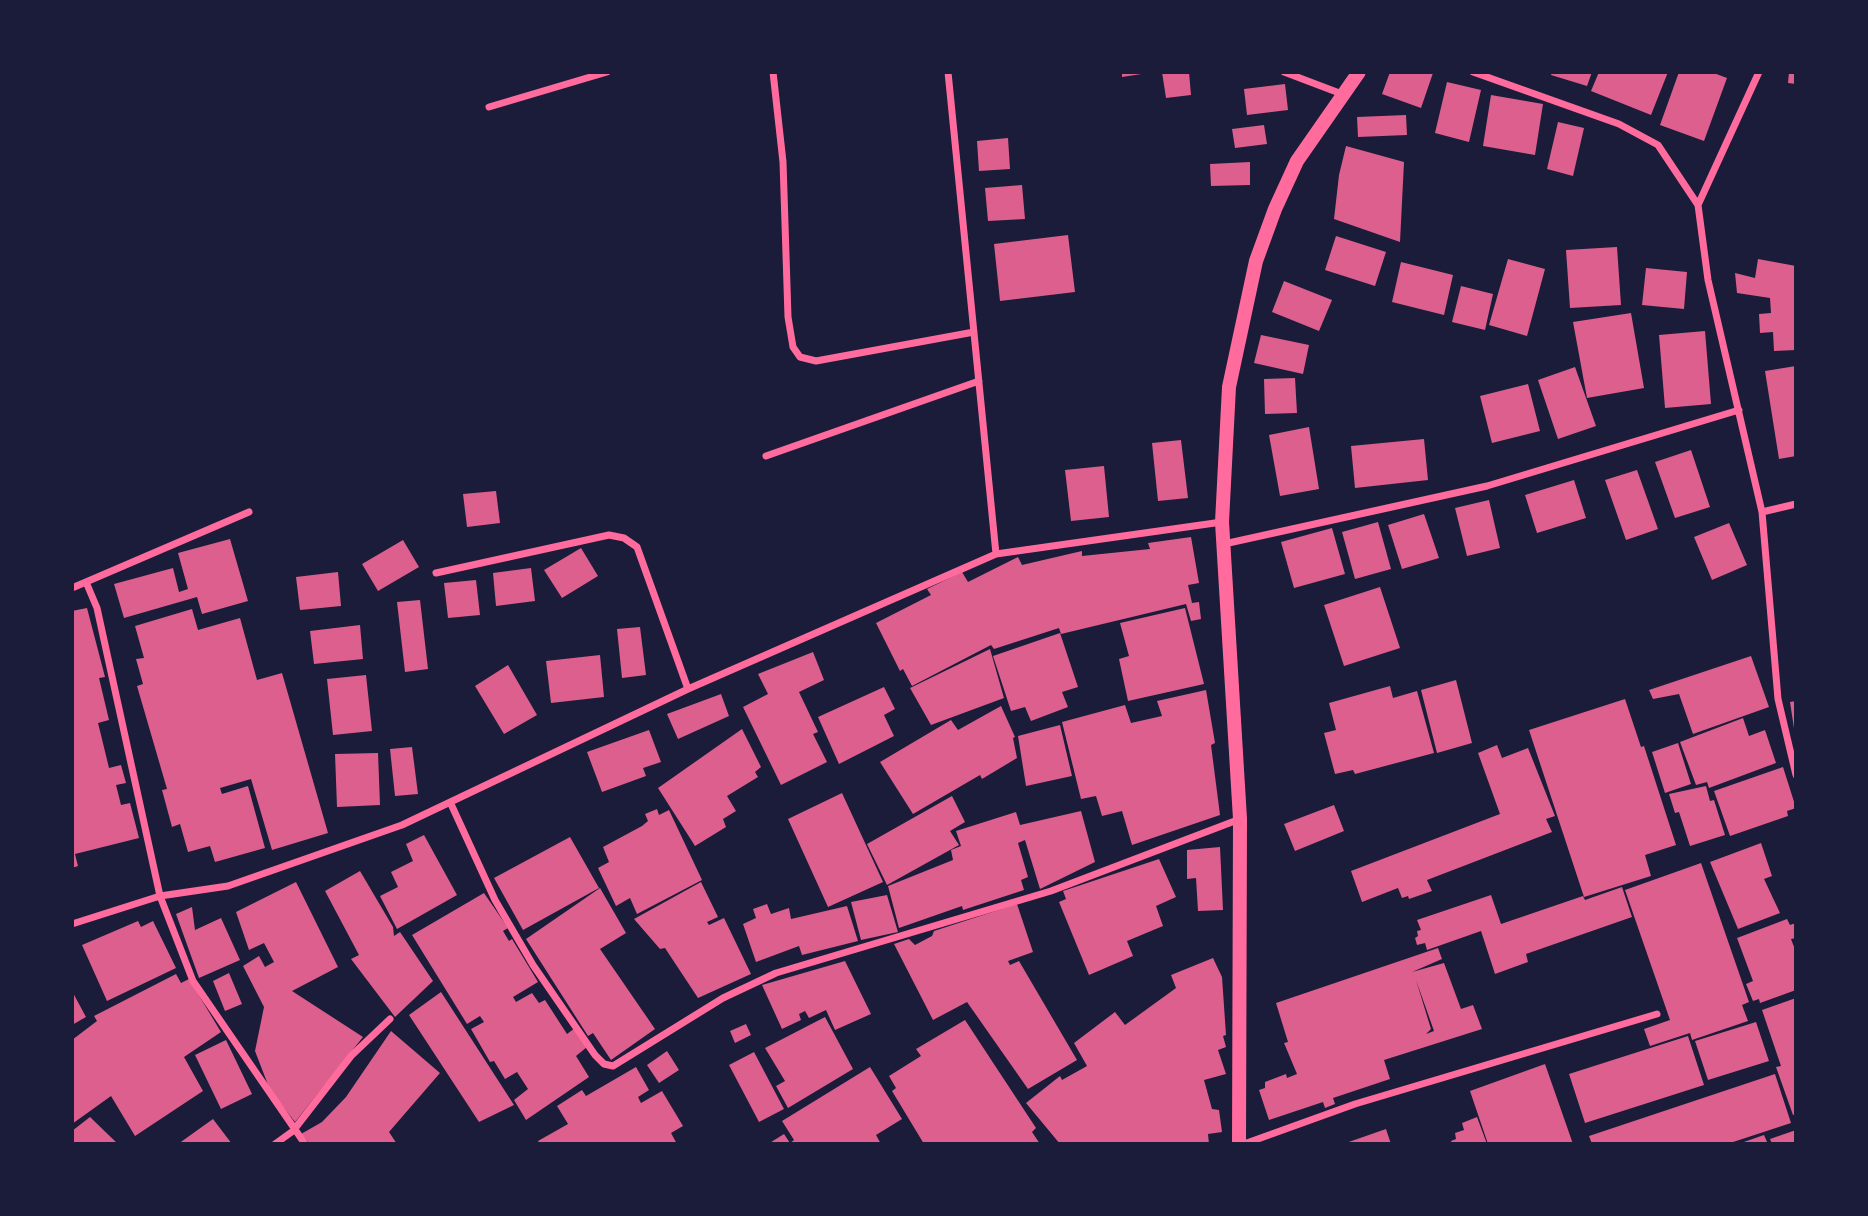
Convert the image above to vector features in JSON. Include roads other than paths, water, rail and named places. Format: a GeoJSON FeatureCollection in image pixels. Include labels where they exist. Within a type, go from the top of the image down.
{"type":"FeatureCollection","features":[{"type":"Feature","properties":{"kind":"main road"},"geometry":{"type":"LineString","coordinates":[[1242,1144],[1240,819],[1222,522],[1229,387],[1256,261],[1297,161],[1359,72]]}},
{"type":"Feature","properties":{"kind":"street"},"geometry":{"type":"LineString","coordinates":[[489,107],[607,72]]}},
{"type":"Feature","properties":{"kind":"street"},"geometry":{"type":"LineString","coordinates":[[773,72],[783,162],[788,317],[793,347],[800,357],[816,360],[974,332]]}},
{"type":"Feature","properties":{"kind":"street"},"geometry":{"type":"LineString","coordinates":[[948,72],[996,554]]}},
{"type":"Feature","properties":{"kind":"street"},"geometry":{"type":"LineString","coordinates":[[1284,72],[1342,94]]}},
{"type":"Feature","properties":{"kind":"street"},"geometry":{"type":"LineString","coordinates":[[1473,72],[1619,124],[1658,145],[1698,205],[1707,280],[1762,512],[1779,699],[1796,775]]}},
{"type":"Feature","properties":{"kind":"street"},"geometry":{"type":"LineString","coordinates":[[1698,205],[1759,72]]}},
{"type":"Feature","properties":{"kind":"street"},"geometry":{"type":"LineString","coordinates":[[766,456],[979,381]]}},
{"type":"Feature","properties":{"kind":"street"},"geometry":{"type":"LineString","coordinates":[[1224,544],[1487,486],[1739,410]]}},
{"type":"Feature","properties":{"kind":"street"},"geometry":{"type":"LineString","coordinates":[[1762,512],[1796,503]]}},
{"type":"Feature","properties":{"kind":"street"},"geometry":{"type":"LineString","coordinates":[[72,588],[249,512]]}},
{"type":"Feature","properties":{"kind":"street"},"geometry":{"type":"LineString","coordinates":[[72,924],[160,896],[228,886],[401,825],[451,804],[688,688],[996,554],[1222,522]]}},
{"type":"Feature","properties":{"kind":"street"},"geometry":{"type":"LineString","coordinates":[[436,573],[609,535],[624,538],[637,547],[688,688]]}},
{"type":"Feature","properties":{"kind":"street"},"geometry":{"type":"LineString","coordinates":[[86,582],[97,608],[160,896],[193,981],[293,1131],[305,1144]]}},
{"type":"Feature","properties":{"kind":"street"},"geometry":{"type":"LineString","coordinates":[[451,804],[495,900],[533,965],[595,1055],[604,1064],[613,1066],[723,998],[776,973],[1051,891],[1240,819]]}},
{"type":"Feature","properties":{"kind":"street"},"geometry":{"type":"LineString","coordinates":[[1242,1144],[1355,1104],[1657,1014]]}},
{"type":"Feature","properties":{"kind":"street"},"geometry":{"type":"LineString","coordinates":[[275,1144],[293,1131],[351,1056],[390,1019]]}}]}
